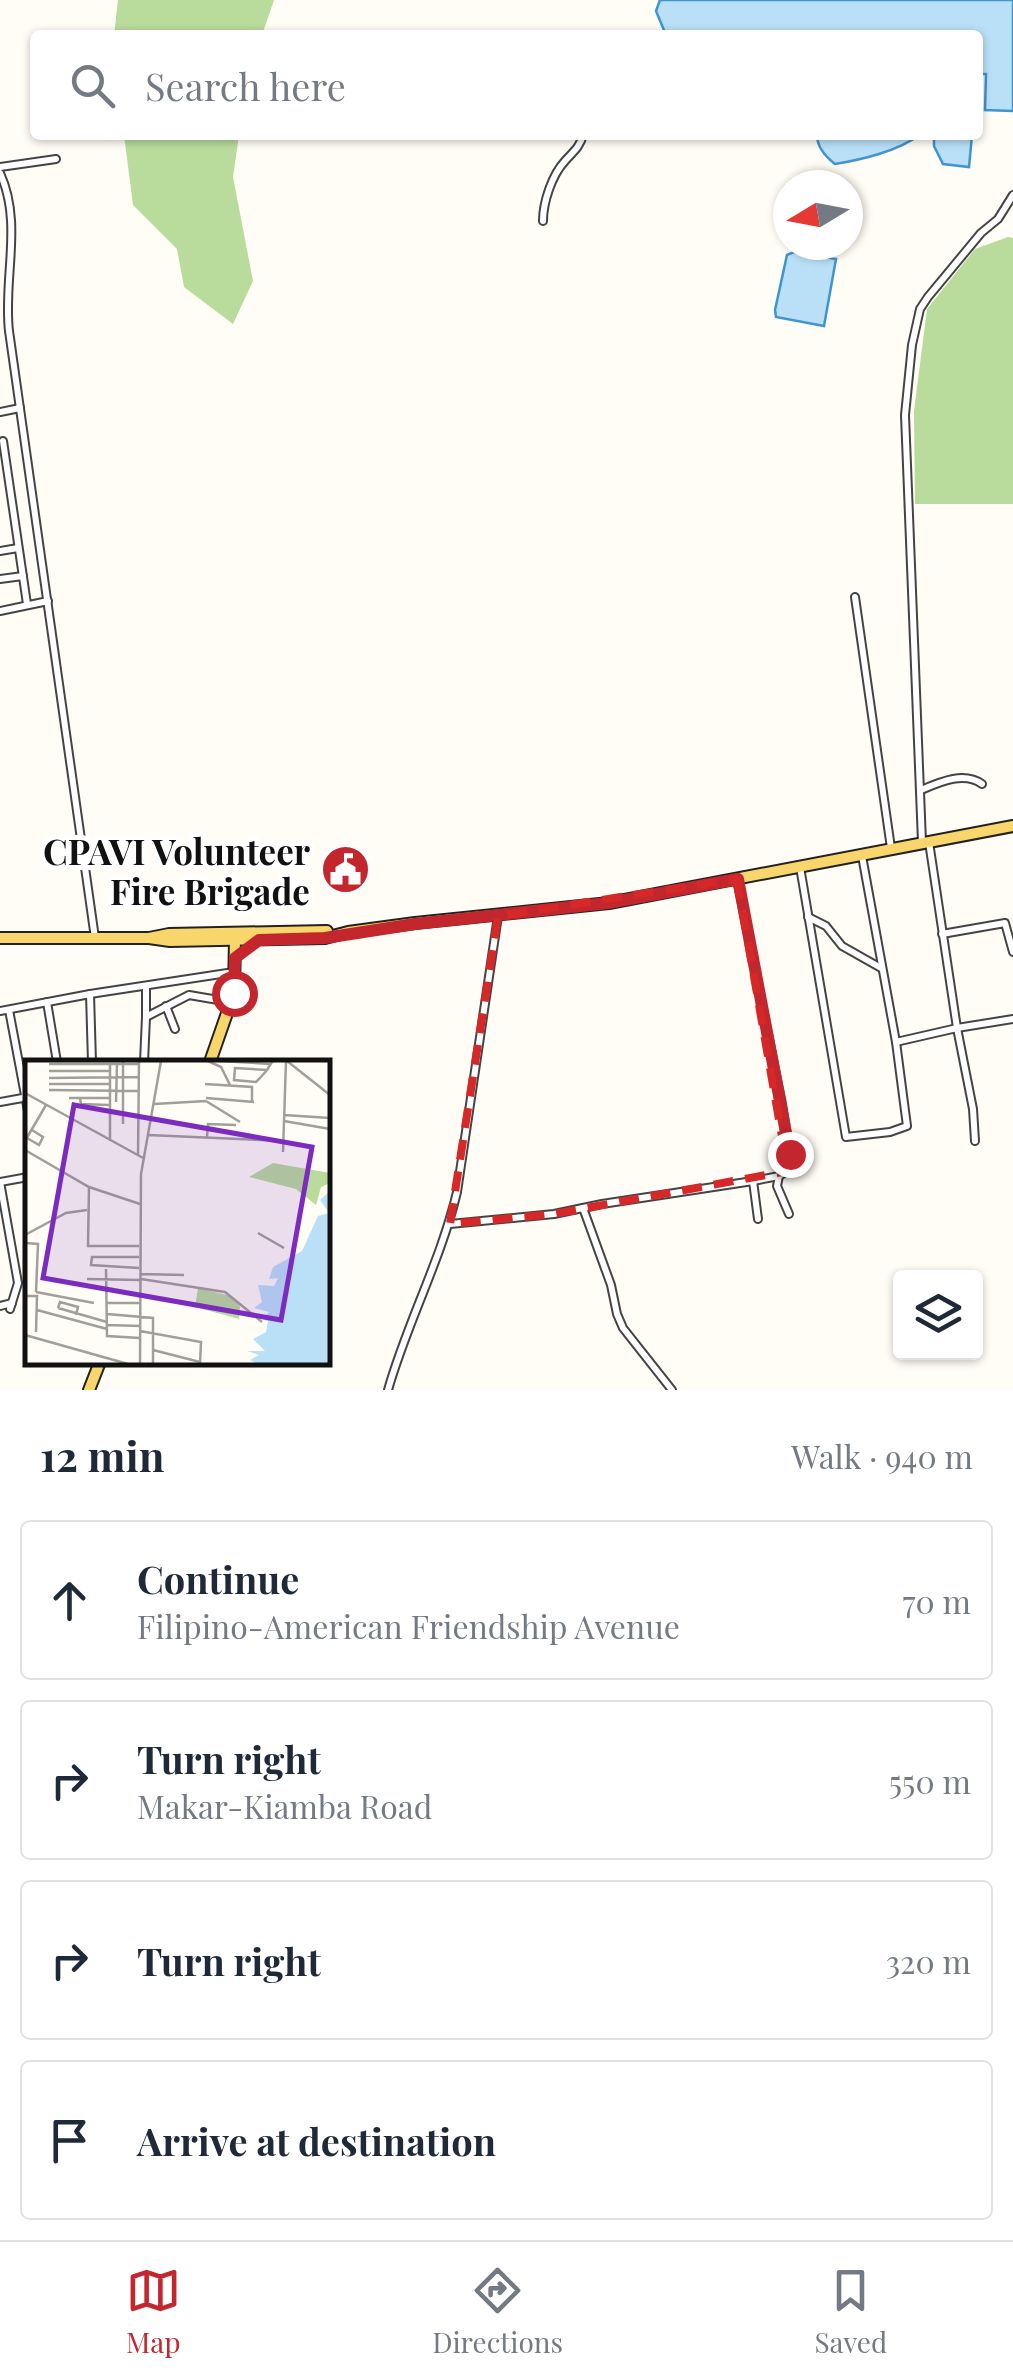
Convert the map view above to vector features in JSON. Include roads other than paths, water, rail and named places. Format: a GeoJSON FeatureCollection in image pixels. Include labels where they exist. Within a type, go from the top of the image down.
{"type":"FeatureCollection","features":[{"type":"Feature","properties":{"kind":"main road"},"geometry":{"type":"LineString","coordinates":[[0,938],[212,941],[498,916],[608,903],[1013,826]]}},
{"type":"Feature","properties":{"kind":"main road"},"geometry":{"type":"LineString","coordinates":[[149,938],[169,934],[259,940],[325,938],[348,932]]}},
{"type":"Feature","properties":{"kind":"main road"},"geometry":{"type":"LineString","coordinates":[[211,1060],[232,1002],[235,937]]}},
{"type":"Feature","properties":{"kind":"main road"},"geometry":{"type":"LineString","coordinates":[[235,964],[259,940]]}},
{"type":"Feature","properties":{"kind":"main road"},"geometry":{"type":"LineString","coordinates":[[212,941],[235,964]]}},
{"type":"Feature","properties":{"kind":"main road"},"geometry":{"type":"LineString","coordinates":[[89,1390],[99,1365]]}},
{"type":"Feature","properties":{"kind":"street"},"geometry":{"type":"LineString","coordinates":[[543,221],[543,205],[562,164],[582,140]]}},
{"type":"Feature","properties":{"kind":"street"},"geometry":{"type":"LineString","coordinates":[[56,159],[1,175],[11,208],[8,320],[95,938]]}},
{"type":"Feature","properties":{"kind":"street"},"geometry":{"type":"LineString","coordinates":[[975,1141],[973,1108],[925,843],[904,415],[916,320],[928,297],[998,219],[1013,194]]}},
{"type":"Feature","properties":{"kind":"street"},"geometry":{"type":"LineString","coordinates":[[0,344],[12,344]]}},
{"type":"Feature","properties":{"kind":"street"},"geometry":{"type":"LineString","coordinates":[[0,412],[20,408]]}},
{"type":"Feature","properties":{"kind":"street"},"geometry":{"type":"LineString","coordinates":[[24,438],[2,442],[26,604]]}},
{"type":"Feature","properties":{"kind":"street"},"geometry":{"type":"LineString","coordinates":[[0,496],[10,494]]}},
{"type":"Feature","properties":{"kind":"street"},"geometry":{"type":"LineString","coordinates":[[0,551],[18,548]]}},
{"type":"Feature","properties":{"kind":"street"},"geometry":{"type":"LineString","coordinates":[[0,580],[22,576]]}},
{"type":"Feature","properties":{"kind":"street"},"geometry":{"type":"LineString","coordinates":[[855,597],[891,849]]}},
{"type":"Feature","properties":{"kind":"street"},"geometry":{"type":"LineString","coordinates":[[0,610],[48,601]]}},
{"type":"Feature","properties":{"kind":"street"},"geometry":{"type":"LineString","coordinates":[[921,790],[966,778],[982,784]]}},
{"type":"Feature","properties":{"kind":"street"},"geometry":{"type":"LineString","coordinates":[[800,867],[846,1137],[890,1132],[907,1126],[862,854]]}},
{"type":"Feature","properties":{"kind":"street"},"geometry":{"type":"LineString","coordinates":[[450,1224],[554,1214],[779,1176],[788,1171],[790,1154],[738,879]]}},
{"type":"Feature","properties":{"kind":"street"},"geometry":{"type":"LineString","coordinates":[[388,1390],[450,1224],[498,916]]}},
{"type":"Feature","properties":{"kind":"street"},"geometry":{"type":"LineString","coordinates":[[808,918],[826,926],[842,946],[882,969]]}},
{"type":"Feature","properties":{"kind":"street"},"geometry":{"type":"LineString","coordinates":[[942,934],[1009,922],[1013,952]]}},
{"type":"Feature","properties":{"kind":"street"},"geometry":{"type":"LineString","coordinates":[[25,1093],[4,1011],[146,986],[235,964]]}},
{"type":"Feature","properties":{"kind":"street"},"geometry":{"type":"LineString","coordinates":[[144,1060],[146,986]]}},
{"type":"Feature","properties":{"kind":"street"},"geometry":{"type":"LineString","coordinates":[[90,994],[92,1060]]}},
{"type":"Feature","properties":{"kind":"street"},"geometry":{"type":"LineString","coordinates":[[146,1017],[189,995],[232,1002]]}},
{"type":"Feature","properties":{"kind":"street"},"geometry":{"type":"LineString","coordinates":[[47,1002],[57,1060]]}},
{"type":"Feature","properties":{"kind":"street"},"geometry":{"type":"LineString","coordinates":[[166,1006],[175,1029]]}},
{"type":"Feature","properties":{"kind":"street"},"geometry":{"type":"LineString","coordinates":[[896,1042],[1013,1020]]}},
{"type":"Feature","properties":{"kind":"street"},"geometry":{"type":"LineString","coordinates":[[0,1102],[25,1097]]}},
{"type":"Feature","properties":{"kind":"street"},"geometry":{"type":"LineString","coordinates":[[779,1176],[777,1186],[788,1214]]}},
{"type":"Feature","properties":{"kind":"street"},"geometry":{"type":"LineString","coordinates":[[0,1306],[12,1306],[18,1284],[0,1182],[25,1178]]}},
{"type":"Feature","properties":{"kind":"street"},"geometry":{"type":"LineString","coordinates":[[753,1180],[758,1219]]}},
{"type":"Feature","properties":{"kind":"street"},"geometry":{"type":"LineString","coordinates":[[583,1208],[612,1284],[616,1314],[672,1390]]}},
{"type":"Feature","properties":{"kind":"water"},"geometry":{"type":"Polygon","coordinates":[[[660,0],[1013,0],[1013,111],[985,110],[983,30],[664,30],[656,11],[660,0]]]}},
{"type":"Feature","properties":{"kind":"water"},"geometry":{"type":"Polygon","coordinates":[[[817,140],[912,140],[835,164],[817,140]]]}},
{"type":"Feature","properties":{"kind":"water"},"geometry":{"type":"Polygon","coordinates":[[[934,140],[972,140],[969,167],[943,164],[934,140]]]}},
{"type":"Feature","properties":{"kind":"water"},"geometry":{"type":"Polygon","coordinates":[[[786,260],[836,260],[824,326],[776,317],[786,260]]]}},
{"type":"Feature","properties":{"kind":"place","name":"CPAVI Volunteer Fire Brigade"},"geometry":{"type":"Point","coordinates":[345,870]}}]}
